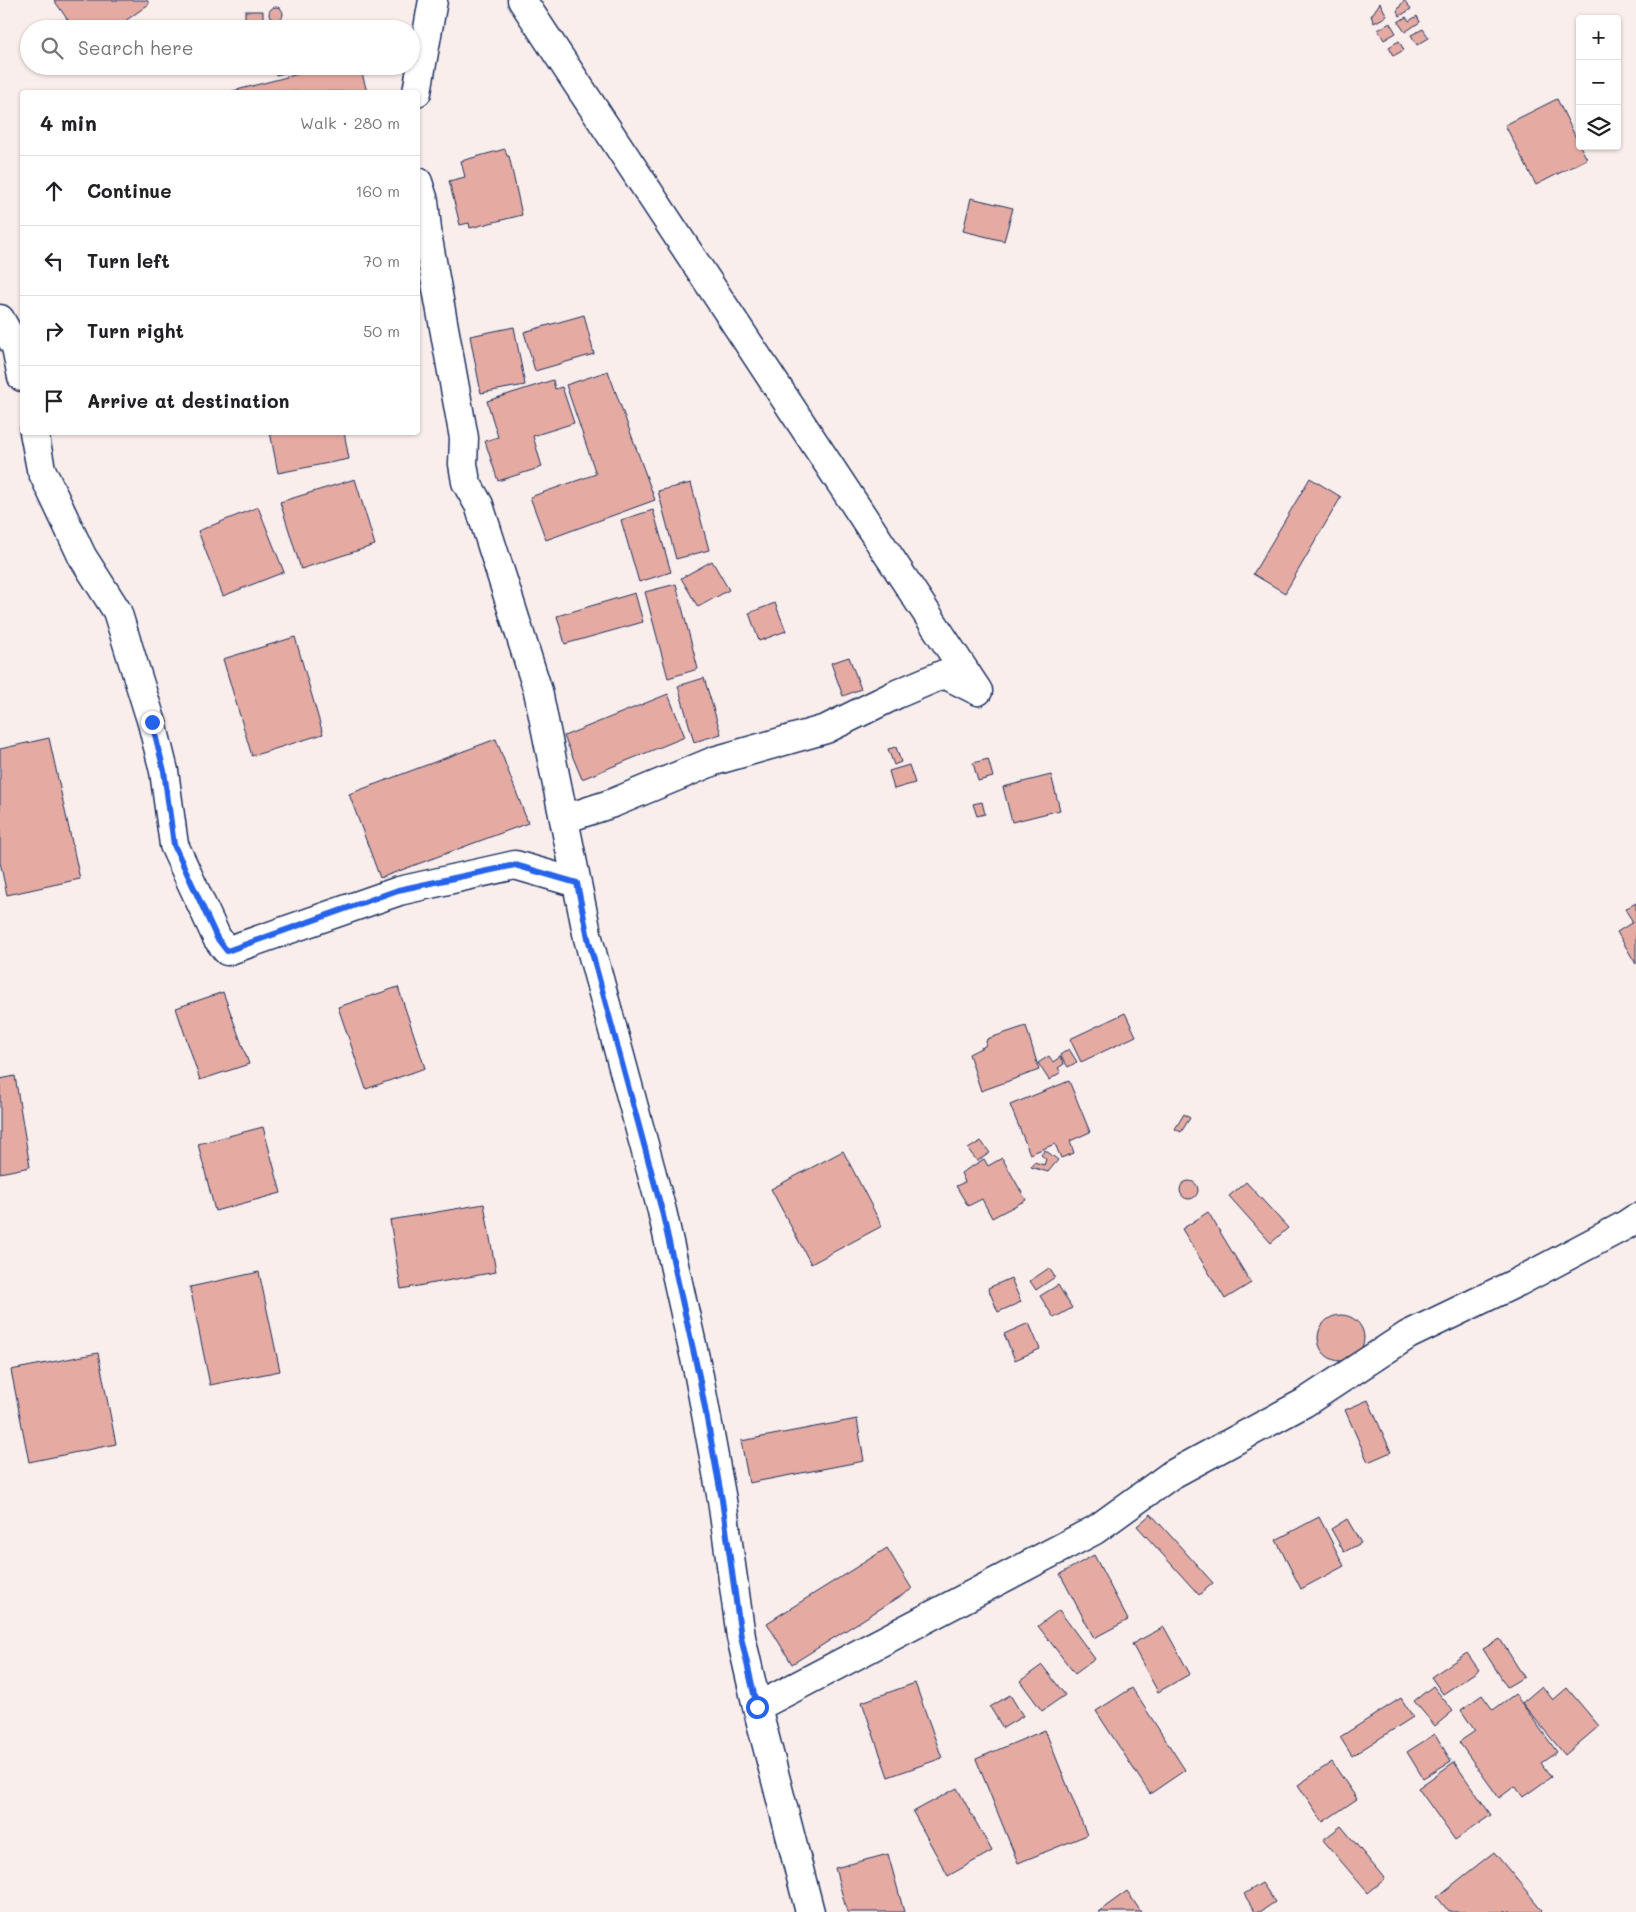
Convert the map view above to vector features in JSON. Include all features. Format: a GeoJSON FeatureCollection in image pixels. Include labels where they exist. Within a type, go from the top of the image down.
{"type":"FeatureCollection","features":[{"type":"Feature","properties":{"kind":"street"},"geometry":{"type":"LineString","coordinates":[[417,90],[434,0]]}},
{"type":"Feature","properties":{"kind":"street"},"geometry":{"type":"LineString","coordinates":[[522,0],[978,691],[944,674],[897,694],[826,729],[714,761],[613,803],[564,820]]}},
{"type":"Feature","properties":{"kind":"street"},"geometry":{"type":"LineString","coordinates":[[420,189],[424,202],[428,239],[464,438],[463,464],[466,482],[479,505],[538,691],[588,938],[662,1211],[699,1376],[722,1500],[741,1637],[757,1707],[810,1912]]}},
{"type":"Feature","properties":{"kind":"street"},"geometry":{"type":"LineString","coordinates":[[0,319],[16,347],[20,367]]}},
{"type":"Feature","properties":{"kind":"street"},"geometry":{"type":"LineString","coordinates":[[35,435],[41,469],[82,556],[117,611],[152,722],[164,771],[174,845],[217,938],[227,951],[398,890],[515,865],[577,883]]}},
{"type":"Feature","properties":{"kind":"street"},"geometry":{"type":"LineString","coordinates":[[757,1707],[1096,1530],[1171,1475],[1304,1403],[1408,1335],[1518,1282],[1636,1218]]}},
{"type":"Feature","properties":{"kind":"building"},"geometry":{"type":"Polygon","coordinates":[[[54,0],[147,0],[149,4],[127,20],[68,20],[54,0]]]}},
{"type":"Feature","properties":{"kind":"building"},"geometry":{"type":"Polygon","coordinates":[[[1404,0],[1411,9],[1400,16],[1397,11],[1404,0]]]}},
{"type":"Feature","properties":{"kind":"building"},"geometry":{"type":"Polygon","coordinates":[[[1380,3],[1387,16],[1374,23],[1371,16],[1380,3]]]}},
{"type":"Feature","properties":{"kind":"building"},"geometry":{"type":"Polygon","coordinates":[[[276,7],[282,11],[281,19],[271,19],[269,14],[271,9],[276,7]]]}},
{"type":"Feature","properties":{"kind":"building"},"geometry":{"type":"Polygon","coordinates":[[[245,11],[263,11],[263,20],[245,20],[245,11]]]}},
{"type":"Feature","properties":{"kind":"building"},"geometry":{"type":"Polygon","coordinates":[[[1417,16],[1420,22],[1405,32],[1398,22],[1406,17],[1409,21],[1417,16]]]}},
{"type":"Feature","properties":{"kind":"building"},"geometry":{"type":"Polygon","coordinates":[[[1390,23],[1396,33],[1384,40],[1378,30],[1390,23]]]}},
{"type":"Feature","properties":{"kind":"building"},"geometry":{"type":"Polygon","coordinates":[[[1423,29],[1429,38],[1417,45],[1411,35],[1423,29]]]}},
{"type":"Feature","properties":{"kind":"building"},"geometry":{"type":"Polygon","coordinates":[[[1399,41],[1404,50],[1393,56],[1389,47],[1399,41]]]}},
{"type":"Feature","properties":{"kind":"building"},"geometry":{"type":"Polygon","coordinates":[[[294,75],[362,75],[366,90],[237,90],[294,75]]]}},
{"type":"Feature","properties":{"kind":"building"},"geometry":{"type":"Polygon","coordinates":[[[1557,99],[1576,138],[1576,150],[1582,150],[1587,159],[1536,185],[1505,125],[1557,99]]]}},
{"type":"Feature","properties":{"kind":"building"},"geometry":{"type":"Polygon","coordinates":[[[505,149],[507,156],[509,156],[522,215],[470,228],[469,223],[460,225],[449,181],[465,177],[461,161],[505,149]]]}},
{"type":"Feature","properties":{"kind":"building"},"geometry":{"type":"Polygon","coordinates":[[[971,198],[1013,208],[1004,241],[963,231],[971,198]]]}},
{"type":"Feature","properties":{"kind":"building"},"geometry":{"type":"Polygon","coordinates":[[[584,315],[594,354],[535,371],[524,332],[584,315]]]}},
{"type":"Feature","properties":{"kind":"building"},"geometry":{"type":"Polygon","coordinates":[[[514,327],[525,385],[481,393],[470,336],[514,327]]]}},
{"type":"Feature","properties":{"kind":"building"},"geometry":{"type":"Polygon","coordinates":[[[608,371],[655,500],[546,540],[530,497],[596,474],[566,385],[608,371]]]}},
{"type":"Feature","properties":{"kind":"building"},"geometry":{"type":"Polygon","coordinates":[[[553,380],[555,389],[562,387],[574,423],[533,436],[542,467],[498,481],[485,441],[498,437],[487,401],[553,380]]]}},
{"type":"Feature","properties":{"kind":"building"},"geometry":{"type":"Polygon","coordinates":[[[271,435],[345,435],[349,459],[278,473],[271,435]]]}},
{"type":"Feature","properties":{"kind":"building"},"geometry":{"type":"Polygon","coordinates":[[[1310,478],[1341,497],[1285,593],[1253,574],[1310,478]]]}},
{"type":"Feature","properties":{"kind":"building"},"geometry":{"type":"Polygon","coordinates":[[[355,479],[375,545],[301,569],[280,502],[355,479]]]}},
{"type":"Feature","properties":{"kind":"building"},"geometry":{"type":"Polygon","coordinates":[[[691,483],[709,550],[676,559],[658,491],[691,483]]]}},
{"type":"Feature","properties":{"kind":"building"},"geometry":{"type":"Polygon","coordinates":[[[258,507],[284,572],[223,596],[198,531],[258,507]]]}},
{"type":"Feature","properties":{"kind":"building"},"geometry":{"type":"Polygon","coordinates":[[[653,510],[671,572],[639,582],[621,520],[653,510]]]}},
{"type":"Feature","properties":{"kind":"building"},"geometry":{"type":"Polygon","coordinates":[[[712,561],[729,590],[698,607],[681,578],[712,561]]]}},
{"type":"Feature","properties":{"kind":"building"},"geometry":{"type":"Polygon","coordinates":[[[676,584],[698,669],[668,678],[645,592],[676,584]]]}},
{"type":"Feature","properties":{"kind":"building"},"geometry":{"type":"Polygon","coordinates":[[[635,593],[643,622],[565,644],[557,616],[635,593]]]}},
{"type":"Feature","properties":{"kind":"building"},"geometry":{"type":"Polygon","coordinates":[[[775,603],[786,631],[759,641],[749,613],[775,603]]]}},
{"type":"Feature","properties":{"kind":"building"},"geometry":{"type":"Polygon","coordinates":[[[295,637],[323,734],[252,756],[223,659],[295,637]]]}},
{"type":"Feature","properties":{"kind":"building"},"geometry":{"type":"Polygon","coordinates":[[[849,657],[861,689],[843,696],[831,663],[849,657]]]}},
{"type":"Feature","properties":{"kind":"building"},"geometry":{"type":"Polygon","coordinates":[[[704,678],[721,734],[694,742],[678,686],[704,678]]]}},
{"type":"Feature","properties":{"kind":"building"},"geometry":{"type":"Polygon","coordinates":[[[668,694],[685,737],[582,779],[564,736],[668,694]]]}},
{"type":"Feature","properties":{"kind":"building"},"geometry":{"type":"Polygon","coordinates":[[[49,738],[80,879],[7,895],[0,862],[0,749],[49,738]]]}},
{"type":"Feature","properties":{"kind":"building"},"geometry":{"type":"Polygon","coordinates":[[[496,739],[528,823],[380,878],[349,794],[496,739]]]}},
{"type":"Feature","properties":{"kind":"building"},"geometry":{"type":"Polygon","coordinates":[[[896,747],[901,762],[894,765],[888,749],[896,747]]]}},
{"type":"Feature","properties":{"kind":"building"},"geometry":{"type":"Polygon","coordinates":[[[988,759],[993,777],[978,781],[973,763],[988,759]]]}},
{"type":"Feature","properties":{"kind":"building"},"geometry":{"type":"Polygon","coordinates":[[[909,765],[915,783],[894,789],[889,771],[909,765]]]}},
{"type":"Feature","properties":{"kind":"building"},"geometry":{"type":"Polygon","coordinates":[[[1051,775],[1060,810],[1012,822],[1003,787],[1051,775]]]}},
{"type":"Feature","properties":{"kind":"building"},"geometry":{"type":"Polygon","coordinates":[[[982,802],[985,814],[977,816],[973,804],[982,802]]]}},
{"type":"Feature","properties":{"kind":"building"},"geometry":{"type":"Polygon","coordinates":[[[1636,903],[1636,964],[1617,932],[1633,922],[1625,909],[1636,903]]]}},
{"type":"Feature","properties":{"kind":"building"},"geometry":{"type":"Polygon","coordinates":[[[398,987],[425,1068],[366,1089],[338,1007],[398,987]]]}},
{"type":"Feature","properties":{"kind":"building"},"geometry":{"type":"Polygon","coordinates":[[[223,992],[249,1064],[200,1080],[176,1008],[223,992]]]}},
{"type":"Feature","properties":{"kind":"building"},"geometry":{"type":"Polygon","coordinates":[[[1125,1013],[1136,1036],[1081,1062],[1070,1039],[1125,1013]]]}},
{"type":"Feature","properties":{"kind":"building"},"geometry":{"type":"Polygon","coordinates":[[[1026,1026],[1039,1070],[981,1091],[969,1054],[985,1046],[987,1039],[1026,1026]]]}},
{"type":"Feature","properties":{"kind":"building"},"geometry":{"type":"Polygon","coordinates":[[[1069,1049],[1077,1062],[1068,1067],[1060,1055],[1069,1049]]]}},
{"type":"Feature","properties":{"kind":"building"},"geometry":{"type":"Polygon","coordinates":[[[1049,1056],[1053,1062],[1060,1057],[1064,1064],[1058,1068],[1061,1072],[1049,1080],[1038,1063],[1049,1056]]]}},
{"type":"Feature","properties":{"kind":"building"},"geometry":{"type":"Polygon","coordinates":[[[15,1076],[30,1167],[0,1173],[0,1079],[15,1076]]]}},
{"type":"Feature","properties":{"kind":"building"},"geometry":{"type":"Polygon","coordinates":[[[1069,1081],[1090,1132],[1070,1141],[1074,1153],[1061,1158],[1055,1144],[1030,1154],[1010,1105],[1069,1081]]]}},
{"type":"Feature","properties":{"kind":"building"},"geometry":{"type":"Polygon","coordinates":[[[1184,1114],[1190,1118],[1181,1132],[1175,1129],[1184,1114]]]}},
{"type":"Feature","properties":{"kind":"building"},"geometry":{"type":"Polygon","coordinates":[[[263,1127],[281,1193],[215,1211],[198,1144],[263,1127]]]}},
{"type":"Feature","properties":{"kind":"building"},"geometry":{"type":"Polygon","coordinates":[[[981,1141],[990,1153],[977,1161],[968,1149],[981,1141]]]}},
{"type":"Feature","properties":{"kind":"building"},"geometry":{"type":"Polygon","coordinates":[[[1045,1150],[1058,1160],[1048,1172],[1031,1167],[1034,1162],[1044,1165],[1046,1159],[1041,1155],[1045,1150]]]}},
{"type":"Feature","properties":{"kind":"building"},"geometry":{"type":"Polygon","coordinates":[[[843,1151],[882,1226],[811,1264],[771,1189],[843,1151]]]}},
{"type":"Feature","properties":{"kind":"building"},"geometry":{"type":"Polygon","coordinates":[[[1002,1158],[1026,1200],[992,1218],[982,1199],[968,1206],[956,1186],[965,1182],[961,1173],[984,1159],[988,1166],[1002,1158]]]}},
{"type":"Feature","properties":{"kind":"building"},"geometry":{"type":"Polygon","coordinates":[[[1189,1181],[1195,1184],[1198,1190],[1195,1196],[1189,1199],[1183,1196],[1180,1190],[1183,1184],[1189,1181]]]}},
{"type":"Feature","properties":{"kind":"building"},"geometry":{"type":"Polygon","coordinates":[[[1246,1182],[1288,1228],[1271,1243],[1229,1196],[1246,1182]]]}},
{"type":"Feature","properties":{"kind":"building"},"geometry":{"type":"Polygon","coordinates":[[[484,1204],[496,1272],[401,1289],[390,1220],[484,1204]]]}},
{"type":"Feature","properties":{"kind":"building"},"geometry":{"type":"Polygon","coordinates":[[[1208,1212],[1251,1283],[1225,1299],[1182,1229],[1208,1212]]]}},
{"type":"Feature","properties":{"kind":"building"},"geometry":{"type":"Polygon","coordinates":[[[1049,1268],[1055,1277],[1036,1290],[1030,1281],[1049,1268]]]}},
{"type":"Feature","properties":{"kind":"building"},"geometry":{"type":"Polygon","coordinates":[[[259,1272],[280,1371],[210,1385],[190,1287],[259,1272]]]}},
{"type":"Feature","properties":{"kind":"building"},"geometry":{"type":"Polygon","coordinates":[[[1011,1278],[1021,1302],[998,1312],[988,1288],[1011,1278]]]}},
{"type":"Feature","properties":{"kind":"building"},"geometry":{"type":"Polygon","coordinates":[[[1058,1285],[1072,1308],[1054,1318],[1040,1296],[1058,1285]]]}},
{"type":"Feature","properties":{"kind":"building"},"geometry":{"type":"Polygon","coordinates":[[[1341,1315],[1354,1319],[1360,1325],[1364,1338],[1360,1351],[1354,1357],[1341,1361],[1328,1357],[1322,1351],[1318,1338],[1322,1325],[1328,1319],[1341,1315]]]}},
{"type":"Feature","properties":{"kind":"building"},"geometry":{"type":"Polygon","coordinates":[[[1029,1323],[1040,1349],[1015,1360],[1004,1334],[1029,1323]]]}},
{"type":"Feature","properties":{"kind":"building"},"geometry":{"type":"Polygon","coordinates":[[[98,1353],[116,1444],[29,1462],[11,1370],[98,1353]]]}},
{"type":"Feature","properties":{"kind":"building"},"geometry":{"type":"Polygon","coordinates":[[[1368,1400],[1391,1452],[1368,1462],[1345,1410],[1368,1400]]]}},
{"type":"Feature","properties":{"kind":"building"},"geometry":{"type":"Polygon","coordinates":[[[857,1419],[864,1461],[749,1483],[741,1441],[857,1419]]]}},
{"type":"Feature","properties":{"kind":"building"},"geometry":{"type":"Polygon","coordinates":[[[1151,1514],[1213,1583],[1199,1595],[1137,1526],[1151,1514]]]}},
{"type":"Feature","properties":{"kind":"building"},"geometry":{"type":"Polygon","coordinates":[[[1319,1517],[1344,1566],[1301,1589],[1276,1540],[1319,1517]]]}},
{"type":"Feature","properties":{"kind":"building"},"geometry":{"type":"Polygon","coordinates":[[[1347,1519],[1361,1543],[1344,1552],[1331,1529],[1347,1519]]]}},
{"type":"Feature","properties":{"kind":"building"},"geometry":{"type":"Polygon","coordinates":[[[887,1548],[912,1589],[792,1664],[767,1623],[887,1548]]]}},
{"type":"Feature","properties":{"kind":"building"},"geometry":{"type":"Polygon","coordinates":[[[1094,1555],[1128,1620],[1094,1638],[1060,1574],[1094,1555]]]}},
{"type":"Feature","properties":{"kind":"building"},"geometry":{"type":"Polygon","coordinates":[[[1059,1610],[1095,1659],[1075,1674],[1038,1626],[1059,1610]]]}},
{"type":"Feature","properties":{"kind":"building"},"geometry":{"type":"Polygon","coordinates":[[[1164,1627],[1190,1674],[1158,1692],[1132,1644],[1164,1627]]]}},
{"type":"Feature","properties":{"kind":"building"},"geometry":{"type":"Polygon","coordinates":[[[1500,1639],[1524,1677],[1507,1687],[1483,1649],[1500,1639]]]}},
{"type":"Feature","properties":{"kind":"building"},"geometry":{"type":"Polygon","coordinates":[[[1467,1653],[1479,1670],[1443,1694],[1431,1677],[1467,1653]]]}},
{"type":"Feature","properties":{"kind":"building"},"geometry":{"type":"Polygon","coordinates":[[[1042,1665],[1065,1695],[1042,1711],[1020,1681],[1042,1665]]]}},
{"type":"Feature","properties":{"kind":"building"},"geometry":{"type":"Polygon","coordinates":[[[915,1683],[942,1758],[888,1777],[862,1702],[915,1683]]]}},
{"type":"Feature","properties":{"kind":"building"},"geometry":{"type":"Polygon","coordinates":[[[1433,1686],[1453,1711],[1435,1726],[1414,1701],[1433,1686]]]}},
{"type":"Feature","properties":{"kind":"building"},"geometry":{"type":"Polygon","coordinates":[[[1542,1686],[1553,1700],[1567,1688],[1599,1726],[1565,1755],[1522,1703],[1542,1686]]]}},
{"type":"Feature","properties":{"kind":"building"},"geometry":{"type":"Polygon","coordinates":[[[1132,1688],[1185,1770],[1150,1794],[1096,1711],[1132,1688]]]}},
{"type":"Feature","properties":{"kind":"building"},"geometry":{"type":"Polygon","coordinates":[[[1515,1694],[1557,1752],[1541,1763],[1551,1777],[1523,1797],[1515,1786],[1499,1798],[1459,1742],[1475,1731],[1461,1710],[1482,1695],[1493,1710],[1515,1694]]]}},
{"type":"Feature","properties":{"kind":"building"},"geometry":{"type":"Polygon","coordinates":[[[1010,1695],[1023,1716],[1003,1728],[990,1707],[1010,1695]]]}},
{"type":"Feature","properties":{"kind":"building"},"geometry":{"type":"Polygon","coordinates":[[[1401,1698],[1413,1717],[1352,1756],[1340,1737],[1401,1698]]]}},
{"type":"Feature","properties":{"kind":"building"},"geometry":{"type":"Polygon","coordinates":[[[1045,1730],[1087,1835],[1018,1863],[976,1759],[1045,1730]]]}},
{"type":"Feature","properties":{"kind":"building"},"geometry":{"type":"Polygon","coordinates":[[[1435,1734],[1451,1761],[1423,1778],[1407,1752],[1435,1734]]]}},
{"type":"Feature","properties":{"kind":"building"},"geometry":{"type":"Polygon","coordinates":[[[1332,1762],[1357,1799],[1323,1822],[1298,1785],[1332,1762]]]}},
{"type":"Feature","properties":{"kind":"building"},"geometry":{"type":"Polygon","coordinates":[[[1454,1762],[1491,1815],[1455,1840],[1418,1788],[1454,1762]]]}},
{"type":"Feature","properties":{"kind":"building"},"geometry":{"type":"Polygon","coordinates":[[[957,1788],[992,1851],[948,1876],[913,1812],[957,1788]]]}},
{"type":"Feature","properties":{"kind":"building"},"geometry":{"type":"Polygon","coordinates":[[[1341,1826],[1385,1879],[1368,1893],[1323,1840],[1341,1826]]]}},
{"type":"Feature","properties":{"kind":"building"},"geometry":{"type":"Polygon","coordinates":[[[1494,1852],[1542,1910],[1540,1912],[1449,1912],[1437,1897],[1494,1852]]]}},
{"type":"Feature","properties":{"kind":"building"},"geometry":{"type":"Polygon","coordinates":[[[888,1854],[904,1912],[847,1912],[835,1868],[888,1854]]]}},
{"type":"Feature","properties":{"kind":"building"},"geometry":{"type":"Polygon","coordinates":[[[1262,1883],[1275,1902],[1260,1912],[1255,1912],[1244,1894],[1262,1883]]]}},
{"type":"Feature","properties":{"kind":"building"},"geometry":{"type":"Polygon","coordinates":[[[1127,1891],[1141,1912],[1098,1912],[1127,1891]]]}},
{"type":"Feature","properties":{"kind":"route"},"geometry":{"type":"LineString","coordinates":[[152,722],[164,771],[174,845],[217,938],[227,951],[398,890],[515,865],[577,883],[588,938],[662,1211],[699,1376],[722,1500],[741,1637],[757,1707]]}}]}
